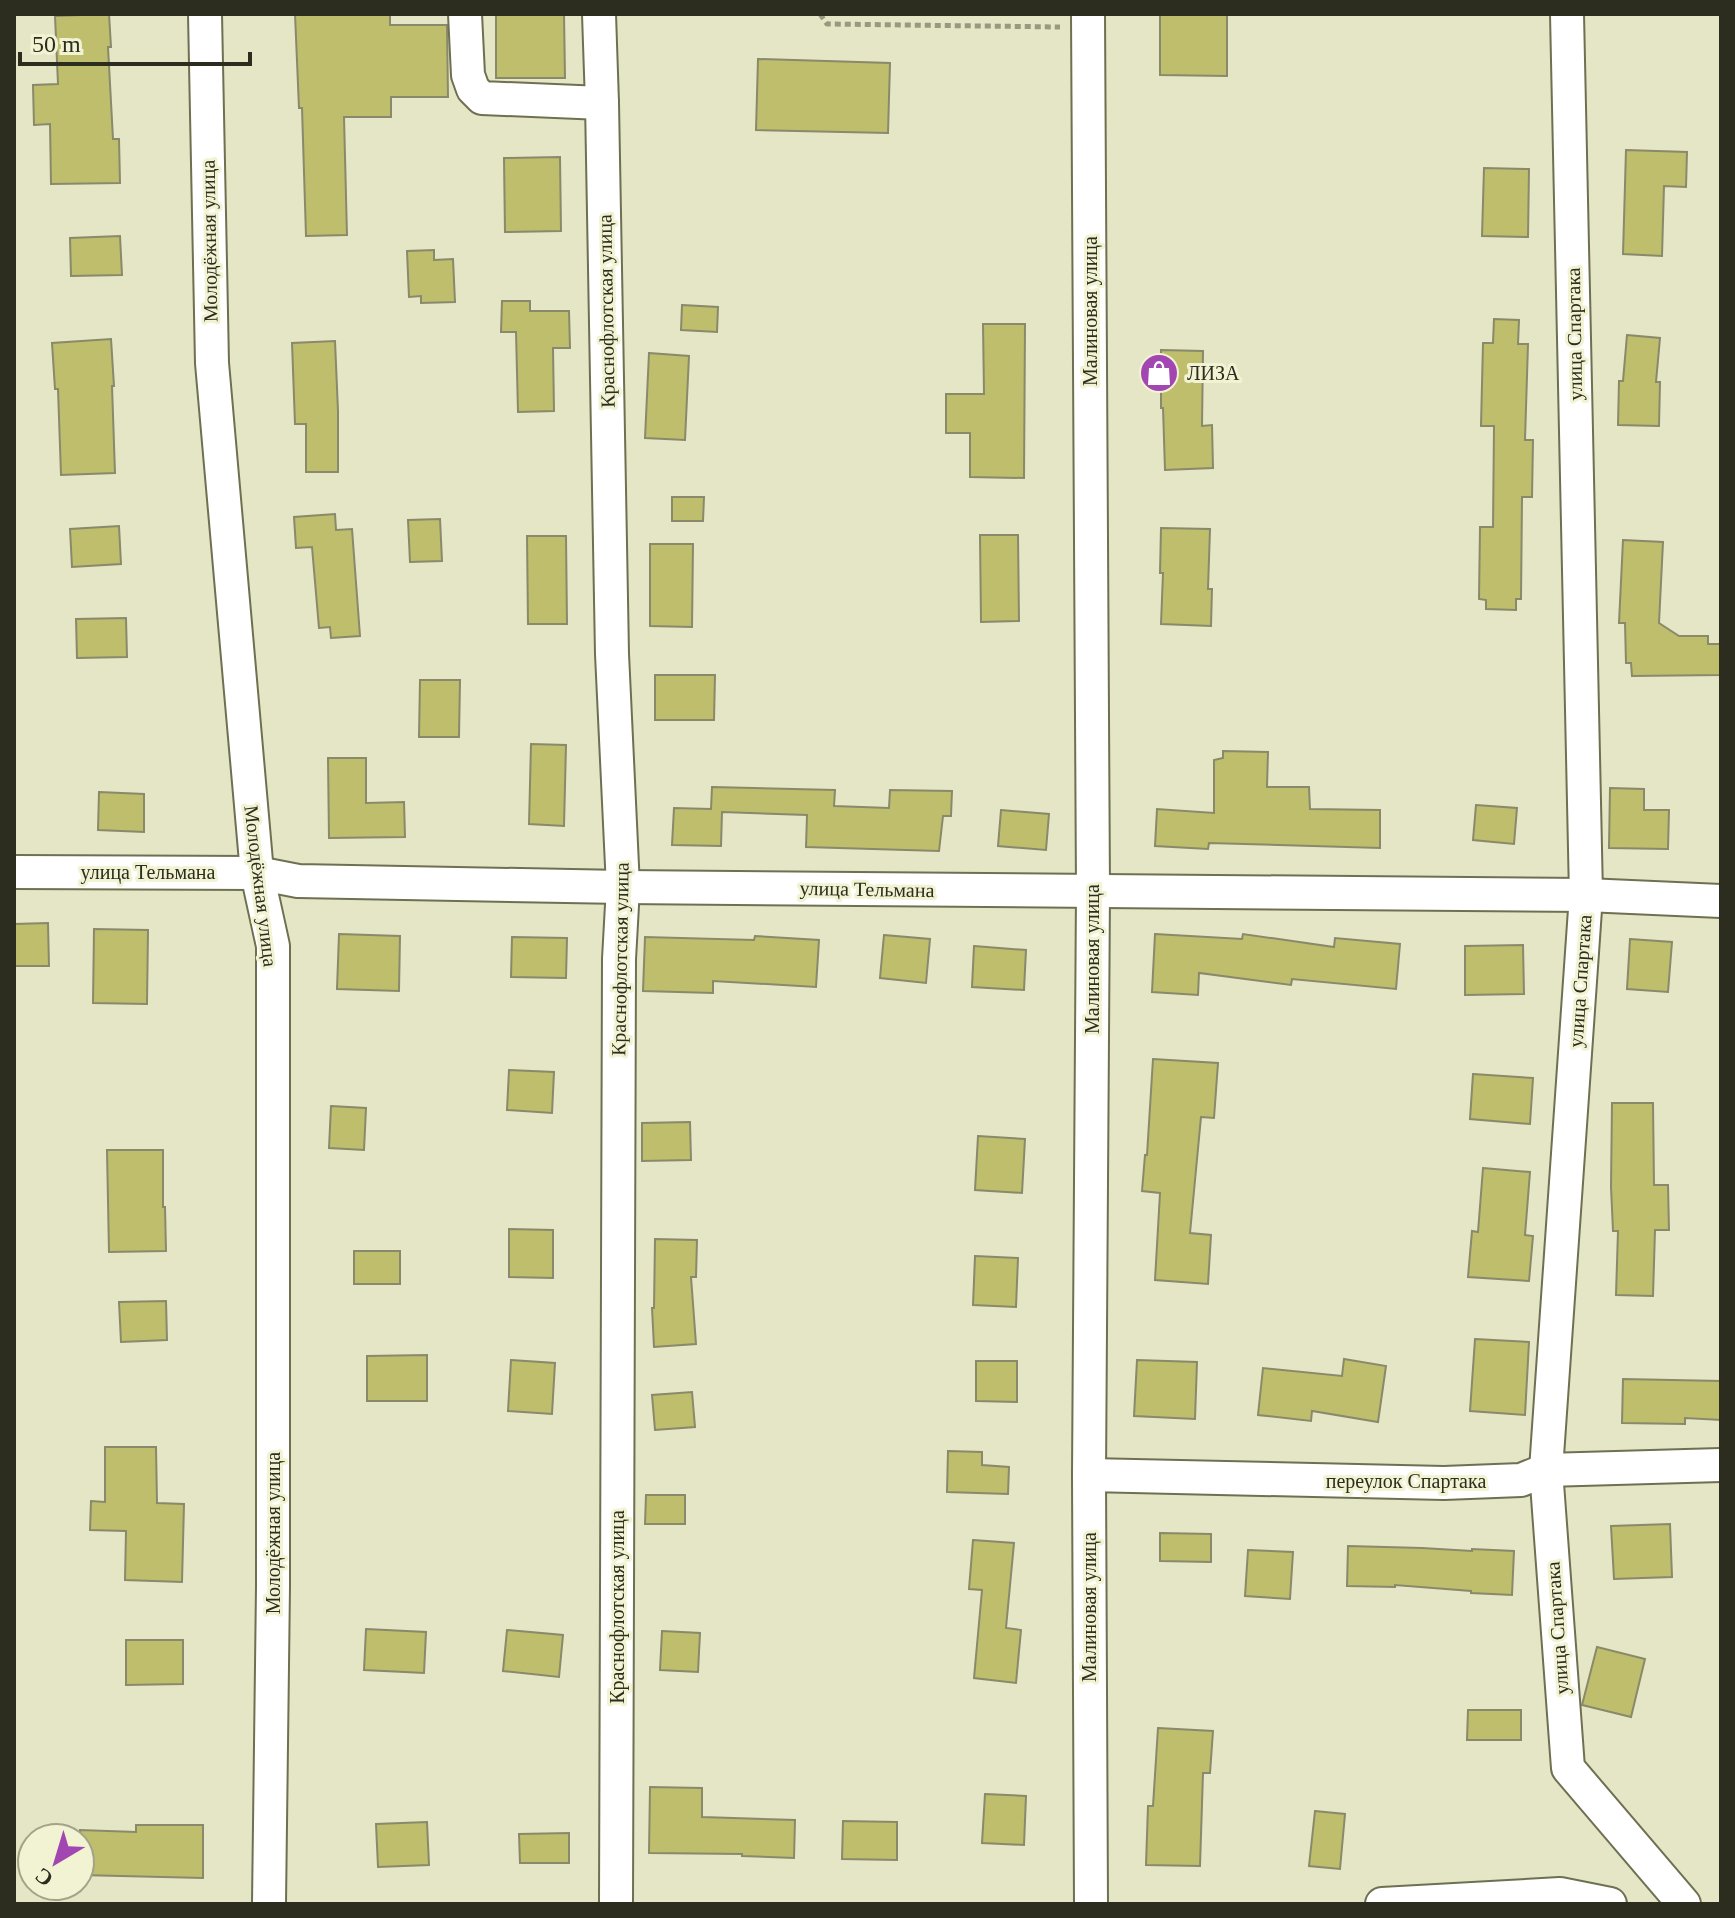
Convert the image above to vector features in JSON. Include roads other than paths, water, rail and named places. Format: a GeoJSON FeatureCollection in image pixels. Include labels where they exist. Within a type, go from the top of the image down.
{"type":"FeatureCollection","features":[{"type":"Feature","properties":{"kind":"street","name":"Молодёжная улица"},"geometry":{"type":"LineString","coordinates":[[205,14],[212,363],[257,873],[273,946],[273,1586],[269,1904]]}},
{"type":"Feature","properties":{"kind":"street"},"geometry":{"type":"LineString","coordinates":[[465,14],[468,75],[473,89],[482,98],[602,103]]}},
{"type":"Feature","properties":{"kind":"street","name":"Краснофлотская улица"},"geometry":{"type":"LineString","coordinates":[[599,14],[612,626],[623,887],[619,959],[616,1904]]}},
{"type":"Feature","properties":{"kind":"street","name":"улица Спартака"},"geometry":{"type":"LineString","coordinates":[[1567,14],[1586,895],[1546,1470],[1568,1768],[1684,1904]]}},
{"type":"Feature","properties":{"kind":"street","name":"Малиновая улица"},"geometry":{"type":"LineString","coordinates":[[1088,21],[1093,891],[1089,1475],[1091,1904]]}},
{"type":"Feature","properties":{"kind":"street","name":"улица Тельмана"},"geometry":{"type":"LineString","coordinates":[[14,872],[257,873],[298,881],[623,887],[1586,895],[1721,901]]}},
{"type":"Feature","properties":{"kind":"street","name":"переулок Спартака"},"geometry":{"type":"LineString","coordinates":[[1089,1475],[1444,1483],[1521,1480],[1546,1470],[1721,1465]]}},
{"type":"Feature","properties":{"kind":"street"},"geometry":{"type":"LineString","coordinates":[[1382,1904],[1560,1894],[1610,1904]]}},
{"type":"Feature","properties":{"kind":"place","name":"ЛИЗА"},"geometry":{"type":"Point","coordinates":[1159,373]}}]}
